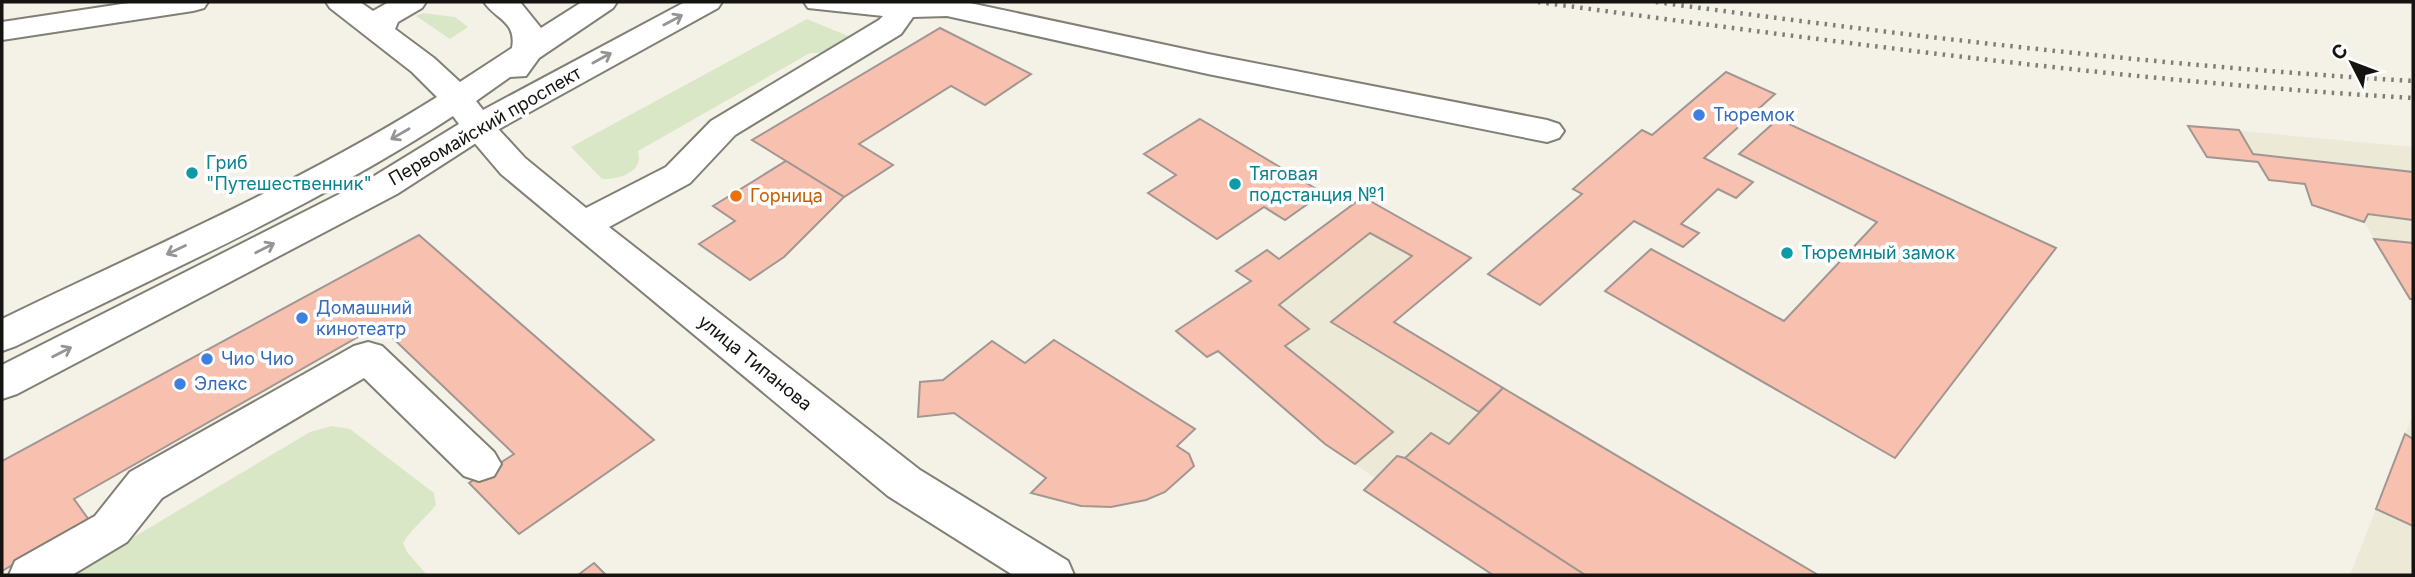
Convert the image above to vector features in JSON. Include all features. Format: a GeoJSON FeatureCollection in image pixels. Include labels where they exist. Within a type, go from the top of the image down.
{"type":"FeatureCollection","features":[{"type":"Feature","properties":{"kind":"main road"},"geometry":{"type":"LineString","coordinates":[[2,31],[193,2]]}},
{"type":"Feature","properties":{"kind":"main road","name":"улица Типанова"},"geometry":{"type":"LineString","coordinates":[[341,2],[422,65],[469,113],[513,166],[583,225],[904,483],[1051,575]]}},
{"type":"Feature","properties":{"kind":"main road"},"geometry":{"type":"LineString","coordinates":[[379,31],[384,17],[411,2]]}},
{"type":"Feature","properties":{"kind":"main road"},"geometry":{"type":"LineString","coordinates":[[499,2],[510,7],[522,18],[527,30],[528,49]]}},
{"type":"Feature","properties":{"kind":"main road"},"geometry":{"type":"LineString","coordinates":[[469,113],[528,49],[602,2]]}},
{"type":"Feature","properties":{"kind":"main road","name":"Первомайский проспект"},"geometry":{"type":"LineString","coordinates":[[2,336],[354,162],[469,113],[706,2]]}},
{"type":"Feature","properties":{"kind":"main road"},"geometry":{"type":"LineString","coordinates":[[818,2],[904,8],[947,6],[1208,64],[1547,131]]}},
{"type":"Feature","properties":{"kind":"main road"},"geometry":{"type":"LineString","coordinates":[[583,225],[678,174],[723,128],[890,27],[904,8]]}},
{"type":"Feature","properties":{"kind":"main road","name":"Первомайский проспект"},"geometry":{"type":"LineString","coordinates":[[2,383],[384,186],[469,113]]}},
{"type":"Feature","properties":{"kind":"main road"},"geometry":{"type":"LineString","coordinates":[[32,575],[111,529],[146,485],[368,357],[479,464]]}},
{"type":"Feature","properties":{"kind":"shaded area"},"geometry":{"type":"Polygon","coordinates":[[[2188,126],[2413,147],[2413,305],[2364,222],[2312,205],[2305,184],[2269,180],[2258,162],[2207,157],[2188,126]]]}},
{"type":"Feature","properties":{"kind":"shaded area"},"geometry":{"type":"Polygon","coordinates":[[[1363,197],[1471,258],[1395,322],[1818,575],[1493,575],[1364,490],[1375,478],[1325,444],[1218,351],[1207,357],[1176,331],[1250,281],[1236,271],[1267,250],[1279,259],[1363,197]]]}},
{"type":"Feature","properties":{"kind":"shaded area"},"geometry":{"type":"Polygon","coordinates":[[[2413,415],[2413,575],[2350,575],[2376,509],[2413,415]]]}},
{"type":"Feature","properties":{"kind":"green space"},"geometry":{"type":"Polygon","coordinates":[[[423,13],[455,17],[468,27],[450,39],[416,16],[423,13]]]}},
{"type":"Feature","properties":{"kind":"green space"},"geometry":{"type":"Polygon","coordinates":[[[807,19],[848,36],[846,44],[821,53],[810,53],[638,151],[638,164],[629,173],[602,179],[571,147],[807,19]]]}},
{"type":"Feature","properties":{"kind":"green space"},"geometry":{"type":"Polygon","coordinates":[[[332,426],[350,429],[434,493],[436,505],[403,543],[407,552],[427,575],[70,575],[310,432],[332,426]]]}},
{"type":"Feature","properties":{"kind":"building"},"geometry":{"type":"Polygon","coordinates":[[[940,28],[1031,74],[985,105],[951,86],[859,144],[893,165],[844,197],[752,140],[940,28]]]}},
{"type":"Feature","properties":{"kind":"building"},"geometry":{"type":"Polygon","coordinates":[[[1726,72],[1775,94],[1704,158],[1753,182],[1736,198],[1718,189],[1681,224],[1699,233],[1683,247],[1634,221],[1540,305],[1488,274],[1582,194],[1573,189],[1642,130],[1652,135],[1726,72]]]}},
{"type":"Feature","properties":{"kind":"building","name":"Тяговая подстанция №1"},"geometry":{"type":"Polygon","coordinates":[[[1200,119],[1323,193],[1285,220],[1264,207],[1217,239],[1148,193],[1176,175],[1144,154],[1200,119]]]}},
{"type":"Feature","properties":{"kind":"building"},"geometry":{"type":"Polygon","coordinates":[[[1778,119],[2056,248],[1895,458],[1605,291],[1651,249],[1784,321],[1877,222],[1739,154],[1778,119]]]}},
{"type":"Feature","properties":{"kind":"building"},"geometry":{"type":"Polygon","coordinates":[[[2188,126],[2239,130],[2253,154],[2413,172],[2413,220],[2368,214],[2364,222],[2312,205],[2305,184],[2269,180],[2258,162],[2207,157],[2188,126]]]}},
{"type":"Feature","properties":{"kind":"building"},"geometry":{"type":"Polygon","coordinates":[[[786,161],[844,197],[784,257],[750,280],[699,244],[735,221],[713,206],[786,161]]]}},
{"type":"Feature","properties":{"kind":"building"},"geometry":{"type":"Polygon","coordinates":[[[1363,197],[1471,258],[1394,322],[1503,388],[1479,412],[1331,322],[1412,256],[1370,233],[1279,305],[1309,329],[1285,346],[1393,432],[1355,464],[1325,444],[1218,351],[1207,357],[1176,331],[1251,281],[1236,271],[1267,250],[1279,259],[1363,197]]]}},
{"type":"Feature","properties":{"kind":"building"},"geometry":{"type":"Polygon","coordinates":[[[419,235],[654,440],[519,534],[469,483],[514,454],[379,325],[74,499],[89,520],[2,571],[2,461],[419,235]]]}},
{"type":"Feature","properties":{"kind":"building"},"geometry":{"type":"Polygon","coordinates":[[[2374,239],[2413,243],[2413,299],[2410,299],[2374,239]]]}},
{"type":"Feature","properties":{"kind":"building"},"geometry":{"type":"Polygon","coordinates":[[[1054,340],[1195,429],[1177,446],[1189,454],[1194,466],[1165,492],[1146,500],[1111,507],[1081,506],[1031,493],[1046,478],[954,413],[918,417],[920,382],[943,380],[992,341],[1025,363],[1054,340]]]}},
{"type":"Feature","properties":{"kind":"building"},"geometry":{"type":"Polygon","coordinates":[[[1503,388],[1818,575],[1585,575],[1405,458],[1431,433],[1449,444],[1503,388]]]}},
{"type":"Feature","properties":{"kind":"building"},"geometry":{"type":"Polygon","coordinates":[[[2405,434],[2413,439],[2413,526],[2376,509],[2405,434]]]}},
{"type":"Feature","properties":{"kind":"building"},"geometry":{"type":"Polygon","coordinates":[[[1397,456],[1405,458],[1585,575],[1493,575],[1364,490],[1397,456]]]}},
{"type":"Feature","properties":{"kind":"building"},"geometry":{"type":"Polygon","coordinates":[[[594,563],[606,575],[578,575],[594,563]]]}},
{"type":"Feature","properties":{"kind":"railway"},"geometry":{"type":"LineString","coordinates":[[1538,2],[1865,45],[2084,70],[2303,91],[2413,98]]}},
{"type":"Feature","properties":{"kind":"railway"},"geometry":{"type":"LineString","coordinates":[[1656,2],[2034,49],[2413,81]]}},
{"type":"Feature","properties":{"kind":"place","name":"Тюремок"},"geometry":{"type":"Point","coordinates":[1699,115]}},
{"type":"Feature","properties":{"kind":"place","name":"Гриб \"Путешественник\""},"geometry":{"type":"Point","coordinates":[192,173]}},
{"type":"Feature","properties":{"kind":"place","name":"Тяговая подстанция №1"},"geometry":{"type":"Point","coordinates":[1235,184]}},
{"type":"Feature","properties":{"kind":"place","name":"Горница"},"geometry":{"type":"Point","coordinates":[736,196]}},
{"type":"Feature","properties":{"kind":"place","name":"Тюремный замок"},"geometry":{"type":"Point","coordinates":[1787,253]}},
{"type":"Feature","properties":{"kind":"place","name":"Домашний кинотеатр"},"geometry":{"type":"Point","coordinates":[302,318]}},
{"type":"Feature","properties":{"kind":"place","name":"Чио Чио"},"geometry":{"type":"Point","coordinates":[207,359]}},
{"type":"Feature","properties":{"kind":"place","name":"Элекс"},"geometry":{"type":"Point","coordinates":[180,384]}}]}
